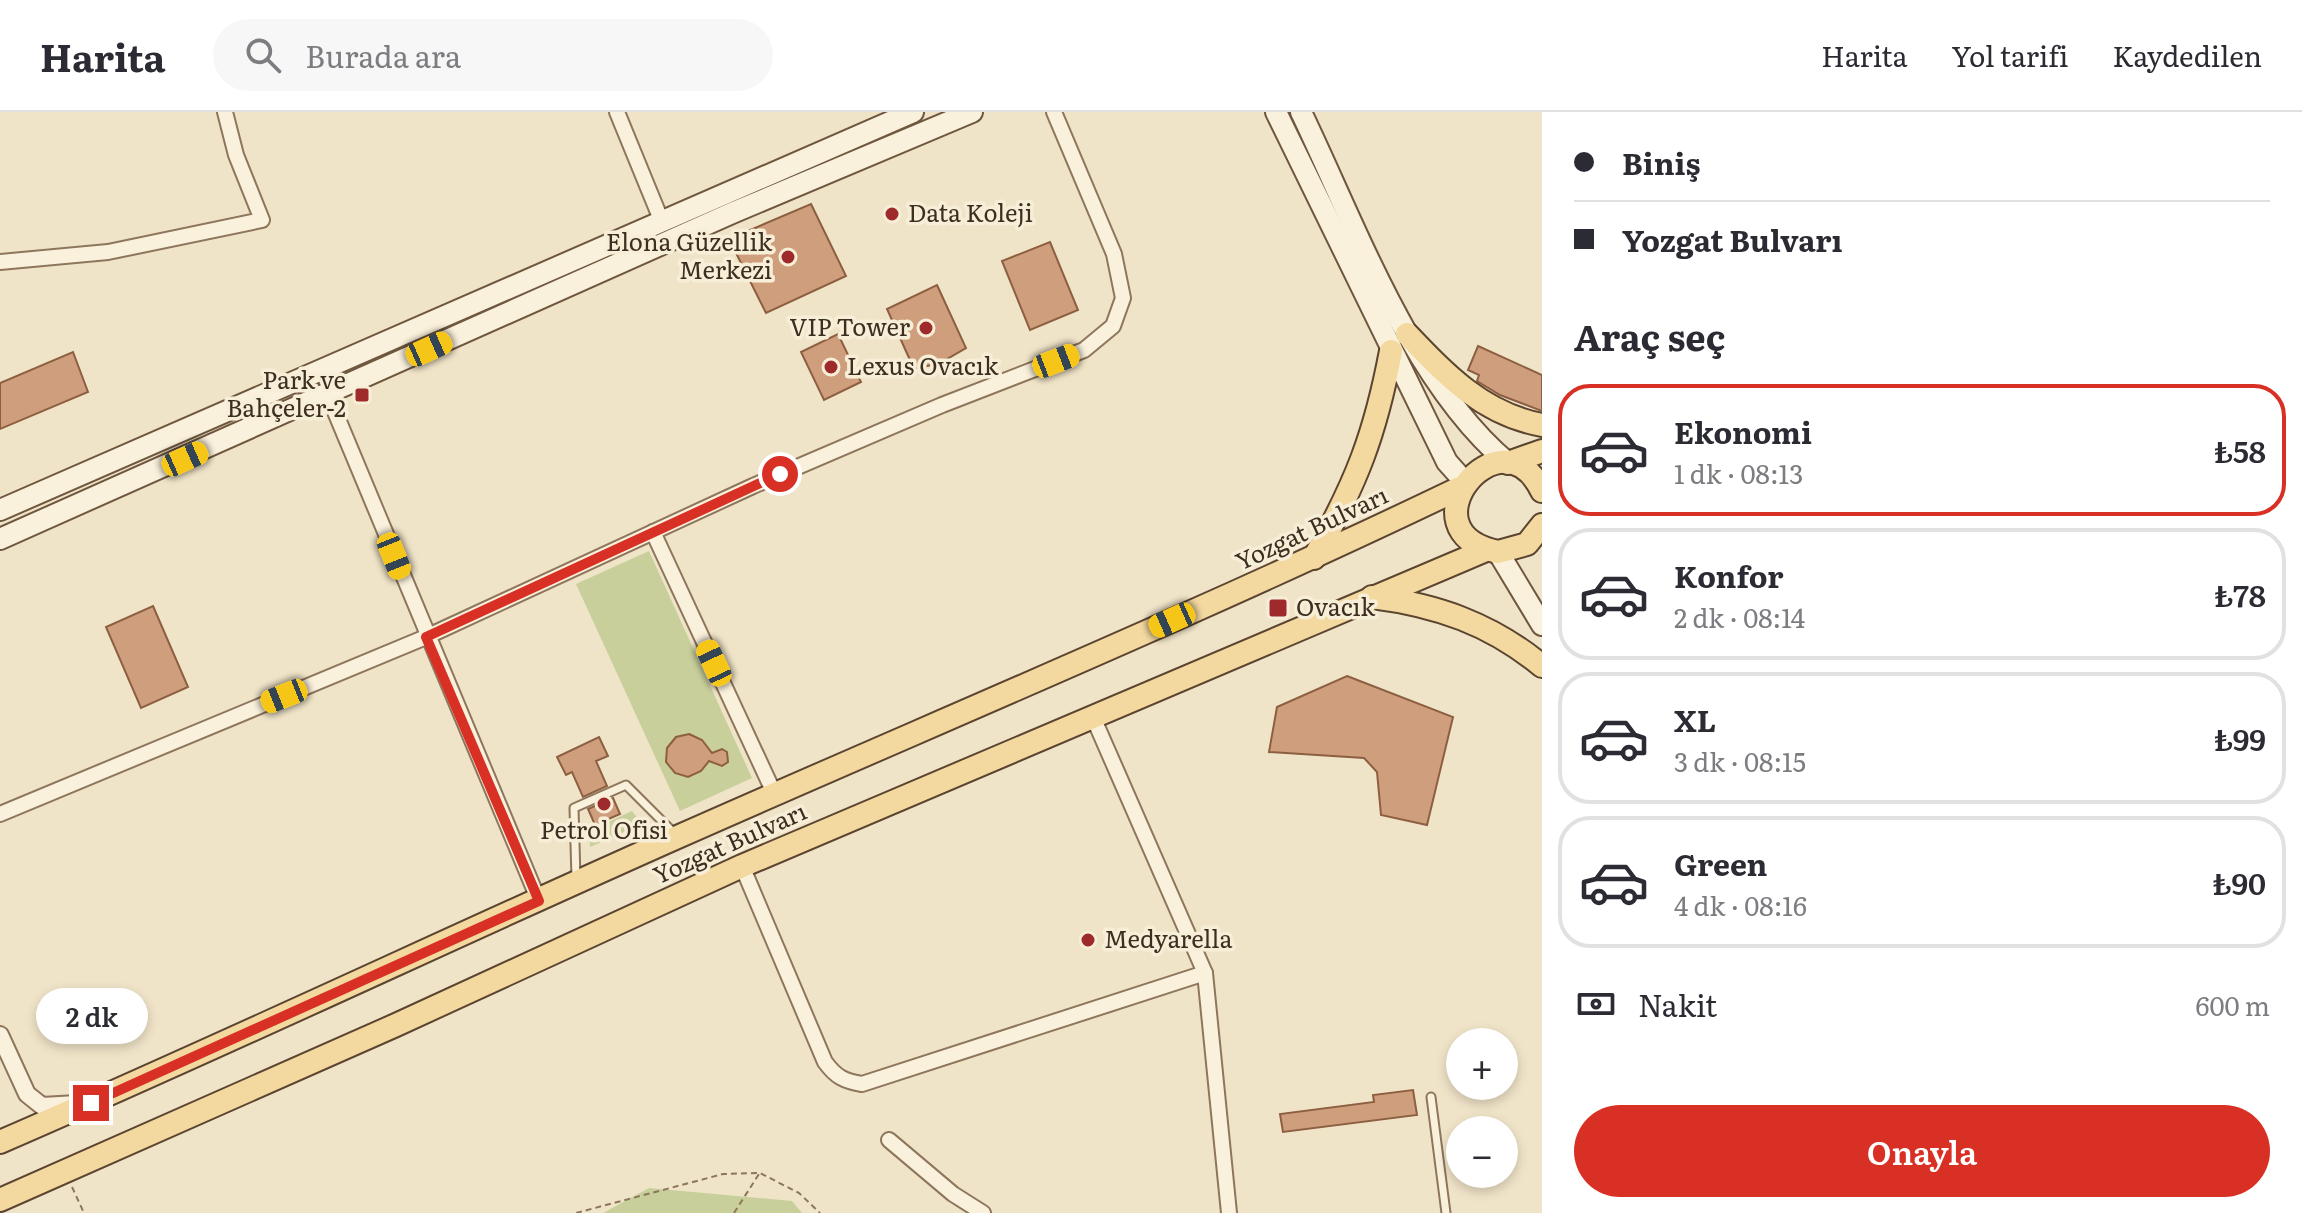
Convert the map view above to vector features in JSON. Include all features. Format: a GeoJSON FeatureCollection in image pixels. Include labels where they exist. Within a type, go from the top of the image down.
{"type":"FeatureCollection","features":[{"type":"Feature","properties":{"kind":"main road"},"geometry":{"type":"LineString","coordinates":[[0,510],[913,112]]}},
{"type":"Feature","properties":{"kind":"main road"},"geometry":{"type":"LineString","coordinates":[[0,539],[732,213],[972,112]]}},
{"type":"Feature","properties":{"kind":"main road"},"geometry":{"type":"LineString","coordinates":[[1276,112],[1391,351],[1447,462],[1462,485],[1456,510],[1460,526],[1470,539],[1492,551],[1542,625]]}},
{"type":"Feature","properties":{"kind":"main road"},"geometry":{"type":"LineString","coordinates":[[1301,112],[1407,334],[1467,422],[1508,463],[1527,471],[1542,491]]}},
{"type":"Feature","properties":{"kind":"main road"},"geometry":{"type":"LineString","coordinates":[[1407,334],[1450,379],[1474,398],[1542,425]]}},
{"type":"Feature","properties":{"kind":"main road"},"geometry":{"type":"LineString","coordinates":[[1314,558],[1342,508],[1371,443],[1391,351]]}},
{"type":"Feature","properties":{"kind":"main road"},"geometry":{"type":"LineString","coordinates":[[1508,463],[1542,451]]}},
{"type":"Feature","properties":{"kind":"main road","name":"Yozgat Bulvarı"},"geometry":{"type":"LineString","coordinates":[[0,1142],[678,837],[1314,558],[1462,485],[1482,467],[1508,463]]}},
{"type":"Feature","properties":{"kind":"main road","name":"Yozgat Bulvarı"},"geometry":{"type":"LineString","coordinates":[[0,1200],[396,1025],[742,866],[1371,597],[1492,551],[1527,544],[1542,525]]}},
{"type":"Feature","properties":{"kind":"main road"},"geometry":{"type":"LineString","coordinates":[[1371,597],[1418,603],[1458,615],[1513,642],[1542,666]]}},
{"type":"Feature","properties":{"kind":"street"},"geometry":{"type":"LineString","coordinates":[[0,262],[108,252],[262,220],[236,155],[225,112]]}},
{"type":"Feature","properties":{"kind":"street"},"geometry":{"type":"LineString","coordinates":[[617,112],[662,222]]}},
{"type":"Feature","properties":{"kind":"street"},"geometry":{"type":"LineString","coordinates":[[0,814],[426,637],[653,532],[942,405],[1084,350],[1113,326],[1123,298],[1114,254],[1054,112]]}},
{"type":"Feature","properties":{"kind":"street"},"geometry":{"type":"LineString","coordinates":[[328,395],[426,637],[539,901]]}},
{"type":"Feature","properties":{"kind":"street"},"geometry":{"type":"LineString","coordinates":[[653,532],[775,795]]}},
{"type":"Feature","properties":{"kind":"street"},"geometry":{"type":"LineString","coordinates":[[1093,717],[1205,973],[1229,1213]]}},
{"type":"Feature","properties":{"kind":"street"},"geometry":{"type":"LineString","coordinates":[[742,866],[825,1062],[834,1075],[847,1082],[862,1084],[1205,973]]}},
{"type":"Feature","properties":{"kind":"street"},"geometry":{"type":"LineString","coordinates":[[0,1035],[27,1094],[42,1106],[91,1103]]}},
{"type":"Feature","properties":{"kind":"street"},"geometry":{"type":"LineString","coordinates":[[889,1140],[953,1194],[983,1213]]}},
{"type":"Feature","properties":{"kind":"lane"},"geometry":{"type":"LineString","coordinates":[[576,884],[574,808],[626,785],[678,837]]}},
{"type":"Feature","properties":{"kind":"lane"},"geometry":{"type":"LineString","coordinates":[[1431,1097],[1446,1213]]}},
{"type":"Feature","properties":{"kind":"path"},"geometry":{"type":"LineString","coordinates":[[65,1172],[84,1213]]}},
{"type":"Feature","properties":{"kind":"path"},"geometry":{"type":"LineString","coordinates":[[734,1213],[760,1173]]}},
{"type":"Feature","properties":{"kind":"path"},"geometry":{"type":"LineString","coordinates":[[576,1213],[723,1174],[760,1173],[799,1193],[820,1213]]}},
{"type":"Feature","properties":{"kind":"green space"},"geometry":{"type":"Polygon","coordinates":[[[649,551],[752,778],[680,811],[576,584],[649,551]]]}},
{"type":"Feature","properties":{"kind":"green space"},"geometry":{"type":"Polygon","coordinates":[[[632,811],[642,824],[590,847],[589,831],[632,811]]]}},
{"type":"Feature","properties":{"kind":"green space"},"geometry":{"type":"Polygon","coordinates":[[[649,1188],[792,1201],[802,1213],[603,1213],[649,1188]]]}},
{"type":"Feature","properties":{"kind":"building","name":"Elona Güzellik Merkezi"},"geometry":{"type":"Polygon","coordinates":[[[811,204],[846,276],[766,313],[729,239],[811,204]]]}},
{"type":"Feature","properties":{"kind":"building"},"geometry":{"type":"Polygon","coordinates":[[[1050,242],[1078,310],[1030,330],[1002,261],[1050,242]]]}},
{"type":"Feature","properties":{"kind":"building","name":"VIP Tower"},"geometry":{"type":"Polygon","coordinates":[[[937,285],[966,348],[940,363],[914,369],[887,309],[937,285]]]}},
{"type":"Feature","properties":{"kind":"building","name":"Lexus Ovacık"},"geometry":{"type":"Polygon","coordinates":[[[838,334],[861,382],[824,400],[801,352],[838,334]]]}},
{"type":"Feature","properties":{"kind":"building"},"geometry":{"type":"Polygon","coordinates":[[[1478,346],[1542,375],[1542,411],[1500,395],[1477,381],[1479,375],[1468,370],[1478,346]]]}},
{"type":"Feature","properties":{"kind":"building"},"geometry":{"type":"Polygon","coordinates":[[[73,352],[88,392],[0,429],[0,383],[73,352]]]}},
{"type":"Feature","properties":{"kind":"building"},"geometry":{"type":"Polygon","coordinates":[[[153,606],[188,687],[141,708],[106,627],[153,606]]]}},
{"type":"Feature","properties":{"kind":"building"},"geometry":{"type":"Polygon","coordinates":[[[1347,676],[1453,717],[1427,825],[1381,815],[1377,772],[1364,758],[1269,752],[1277,707],[1347,676]]]}},
{"type":"Feature","properties":{"kind":"building"},"geometry":{"type":"Polygon","coordinates":[[[689,734],[702,740],[712,753],[722,749],[727,752],[728,762],[722,766],[709,761],[701,771],[688,777],[675,773],[666,762],[667,748],[676,737],[689,734]]]}},
{"type":"Feature","properties":{"kind":"building"},"geometry":{"type":"Polygon","coordinates":[[[599,737],[608,756],[596,761],[607,786],[583,797],[572,772],[566,775],[557,757],[599,737]]]}},
{"type":"Feature","properties":{"kind":"building"},"geometry":{"type":"Polygon","coordinates":[[[613,798],[620,814],[595,825],[588,809],[613,798]]]}},
{"type":"Feature","properties":{"kind":"building"},"geometry":{"type":"Polygon","coordinates":[[[1413,1090],[1417,1115],[1283,1132],[1280,1114],[1374,1102],[1373,1095],[1413,1090]]]}},
{"type":"Feature","properties":{"kind":"place","name":"Data Koleji"},"geometry":{"type":"Point","coordinates":[892,214]}},
{"type":"Feature","properties":{"kind":"place","name":"Elona Güzellik Merkezi"},"geometry":{"type":"Point","coordinates":[788,257]}},
{"type":"Feature","properties":{"kind":"place","name":"VIP Tower"},"geometry":{"type":"Point","coordinates":[926,328]}},
{"type":"Feature","properties":{"kind":"place","name":"Lexus Ovacık"},"geometry":{"type":"Point","coordinates":[831,367]}},
{"type":"Feature","properties":{"kind":"place","name":"Park ve Bahçeler-2"},"geometry":{"type":"Point","coordinates":[362,395]}},
{"type":"Feature","properties":{"kind":"place","name":"Ovacık"},"geometry":{"type":"Point","coordinates":[1278,608]}},
{"type":"Feature","properties":{"kind":"place","name":"Petrol Ofisi"},"geometry":{"type":"Point","coordinates":[604,804]}},
{"type":"Feature","properties":{"kind":"place","name":"Medyarella"},"geometry":{"type":"Point","coordinates":[1088,940]}},
{"type":"Feature","properties":{"kind":"route"},"geometry":{"type":"LineString","coordinates":[[91,1103],[259,1030],[539,901],[426,637],[780,474]]}}]}
